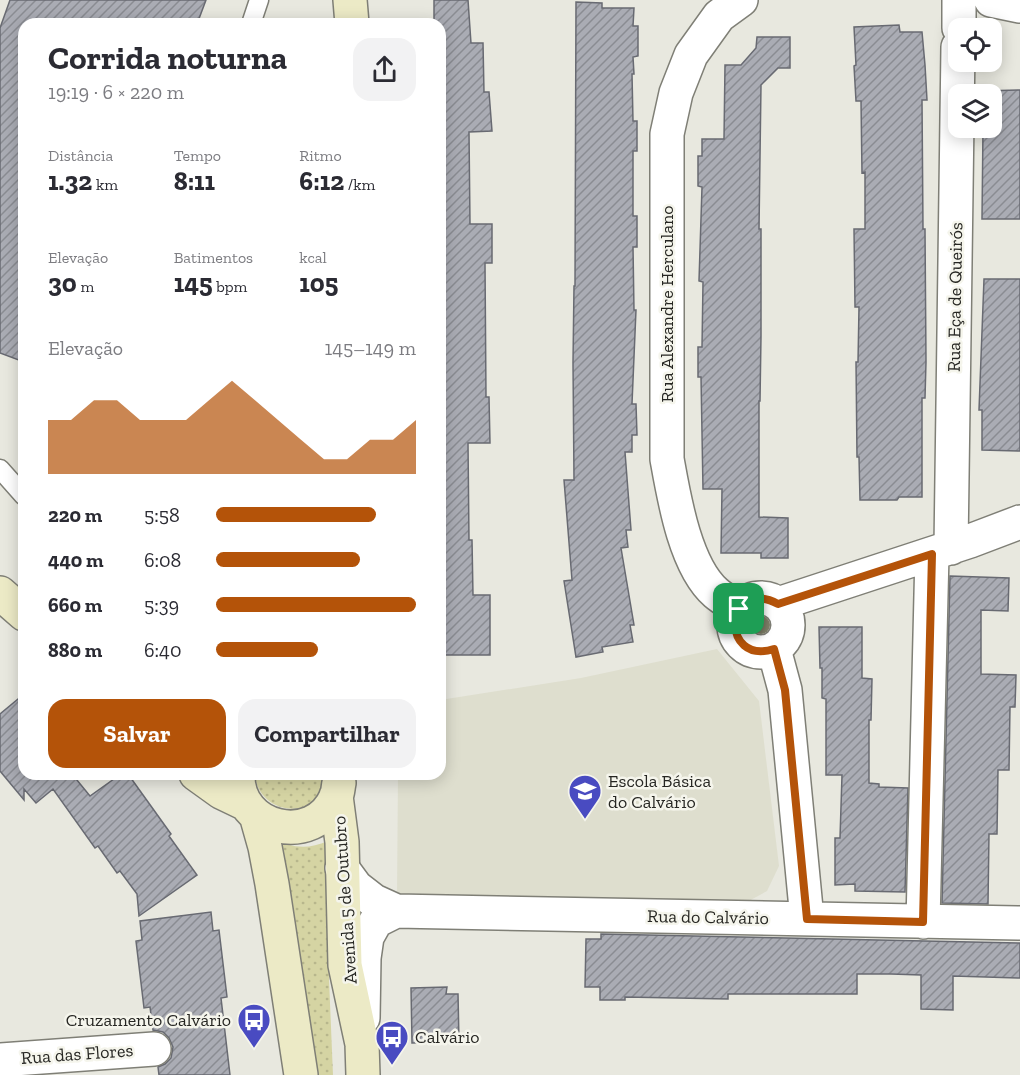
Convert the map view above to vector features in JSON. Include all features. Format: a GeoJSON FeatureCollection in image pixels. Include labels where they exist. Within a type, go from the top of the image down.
{"type":"FeatureCollection","features":[{"type":"Feature","properties":{"kind":"main road"},"geometry":{"type":"LineString","coordinates":[[350,0],[352,18]]}},
{"type":"Feature","properties":{"kind":"main road"},"geometry":{"type":"LineString","coordinates":[[0,593],[18,609]]}},
{"type":"Feature","properties":{"kind":"main road"},"geometry":{"type":"LineString","coordinates":[[204,780],[221,792],[246,798],[266,822],[282,827],[298,827],[314,821],[327,810],[340,781]]}},
{"type":"Feature","properties":{"kind":"main road","name":"Avenida 5 de Outubro"},"geometry":{"type":"LineString","coordinates":[[340,781],[345,965],[362,1060]]}},
{"type":"Feature","properties":{"kind":"main road"},"geometry":{"type":"LineString","coordinates":[[246,798],[265,848],[301,1075]]}},
{"type":"Feature","properties":{"kind":"street","name":"Rua Alexandre Herculano"},"geometry":{"type":"LineString","coordinates":[[739,609],[715,592],[695,566],[676,509],[667,459],[667,134],[676,93],[691,56],[719,16],[741,0]]}},
{"type":"Feature","properties":{"kind":"street"},"geometry":{"type":"LineString","coordinates":[[959,0],[959,18]]}},
{"type":"Feature","properties":{"kind":"street"},"geometry":{"type":"LineString","coordinates":[[991,0],[1020,6]]}},
{"type":"Feature","properties":{"kind":"street","name":"Rua Eça de Queirós"},"geometry":{"type":"LineString","coordinates":[[923,922],[941,551],[957,72]]}},
{"type":"Feature","properties":{"kind":"street"},"geometry":{"type":"LineString","coordinates":[[778,604],[941,551],[1020,522]]}},
{"type":"Feature","properties":{"kind":"street"},"geometry":{"type":"LineString","coordinates":[[762,598],[778,604],[788,619],[786,636],[781,644],[765,652],[747,648],[736,634],[735,617],[739,609],[753,599],[762,598]]}},
{"type":"Feature","properties":{"kind":"street"},"geometry":{"type":"LineString","coordinates":[[774,649],[785,690],[807,919]]}},
{"type":"Feature","properties":{"kind":"street","name":"Rua do Calvário"},"geometry":{"type":"LineString","coordinates":[[342,867],[356,887],[374,901],[396,911],[1020,923]]}},
{"type":"Feature","properties":{"kind":"street"},"geometry":{"type":"LineString","coordinates":[[362,1060],[364,963],[367,937],[376,921],[396,911]]}},
{"type":"Feature","properties":{"kind":"street","name":"Rua das Flores"},"geometry":{"type":"LineString","coordinates":[[0,1060],[154,1049]]}},
{"type":"Feature","properties":{"kind":"lane"},"geometry":{"type":"LineString","coordinates":[[253,18],[259,0]]}},
{"type":"Feature","properties":{"kind":"lane"},"geometry":{"type":"LineString","coordinates":[[0,469],[18,489]]}},
{"type":"Feature","properties":{"kind":"shaded area","name":"Escola Básica do Calvário"},"geometry":{"type":"Polygon","coordinates":[[[717,649],[759,701],[779,866],[767,891],[747,902],[397,894],[398,780],[446,780],[446,699],[581,678],[717,649]]]}},
{"type":"Feature","properties":{"kind":"green space"},"geometry":{"type":"Polygon","coordinates":[[[256,780],[324,780],[318,796],[309,804],[289,809],[270,801],[257,785],[256,780]]]}},
{"type":"Feature","properties":{"kind":"green space"},"geometry":{"type":"Polygon","coordinates":[[[272,838],[300,847],[328,841],[329,979],[333,1075],[313,1075],[272,838]]]}},
{"type":"Feature","properties":{"kind":"building"},"geometry":{"type":"Polygon","coordinates":[[[10,0],[206,0],[199,18],[18,18],[18,360],[0,353],[0,28],[10,0]]]}},
{"type":"Feature","properties":{"kind":"building"},"geometry":{"type":"Polygon","coordinates":[[[434,0],[468,0],[471,43],[483,43],[484,92],[489,92],[492,131],[469,132],[470,224],[492,224],[492,263],[485,263],[486,397],[489,397],[490,443],[468,443],[469,540],[472,540],[473,595],[490,595],[490,655],[446,655],[446,18],[434,18],[434,0]]]}},
{"type":"Feature","properties":{"kind":"building"},"geometry":{"type":"Polygon","coordinates":[[[576,2],[602,3],[602,8],[634,8],[633,26],[638,26],[638,56],[633,57],[634,74],[632,74],[633,121],[637,121],[637,151],[633,151],[633,216],[637,216],[637,247],[633,247],[634,310],[636,310],[632,404],[636,404],[637,435],[632,435],[632,452],[625,452],[631,530],[626,530],[628,547],[621,548],[634,625],[630,625],[633,642],[602,647],[603,652],[576,657],[564,581],[572,580],[564,480],[574,480],[576,2]]]}},
{"type":"Feature","properties":{"kind":"building"},"geometry":{"type":"Polygon","coordinates":[[[899,25],[900,32],[922,32],[927,100],[922,100],[926,362],[925,398],[922,398],[922,497],[860,500],[856,362],[858,362],[859,307],[855,307],[854,229],[865,229],[865,172],[862,173],[861,101],[856,101],[854,27],[899,25]]]}},
{"type":"Feature","properties":{"kind":"building"},"geometry":{"type":"Polygon","coordinates":[[[757,37],[790,37],[790,68],[778,68],[761,85],[759,229],[761,229],[761,336],[759,517],[788,518],[788,558],[761,558],[761,553],[721,553],[722,489],[703,489],[701,377],[698,377],[698,347],[702,347],[703,282],[699,281],[702,187],[698,186],[698,156],[702,156],[702,139],[724,139],[725,65],[741,65],[756,48],[757,37]]]}},
{"type":"Feature","properties":{"kind":"building"},"geometry":{"type":"Polygon","coordinates":[[[1002,90],[1020,90],[1020,219],[982,219],[983,138],[1002,138],[1002,90]]]}},
{"type":"Feature","properties":{"kind":"building"},"geometry":{"type":"Polygon","coordinates":[[[984,279],[1020,279],[1020,451],[982,450],[982,410],[979,410],[984,279]]]}},
{"type":"Feature","properties":{"kind":"building"},"geometry":{"type":"Polygon","coordinates":[[[950,576],[1009,578],[1008,611],[981,610],[981,674],[1016,675],[1015,707],[1010,707],[1009,770],[998,770],[997,834],[989,834],[988,904],[942,903],[950,576]]]}},
{"type":"Feature","properties":{"kind":"building"},"geometry":{"type":"Polygon","coordinates":[[[819,627],[862,627],[862,678],[872,679],[871,720],[869,720],[869,783],[879,784],[879,787],[908,788],[905,892],[855,891],[855,884],[835,885],[835,838],[840,838],[842,775],[826,775],[826,699],[822,698],[819,627]]]}},
{"type":"Feature","properties":{"kind":"building"},"geometry":{"type":"Polygon","coordinates":[[[18,699],[18,780],[77,780],[90,796],[113,780],[132,780],[197,875],[139,916],[137,894],[120,871],[117,873],[98,846],[95,848],[53,789],[36,803],[24,789],[24,800],[0,771],[0,714],[18,699]]]}},
{"type":"Feature","properties":{"kind":"building"},"geometry":{"type":"Polygon","coordinates":[[[211,912],[213,931],[219,930],[227,997],[221,998],[230,1075],[159,1075],[158,1067],[171,1058],[173,1047],[163,1032],[153,1030],[150,1007],[144,1008],[136,941],[142,940],[140,921],[211,912]]]}},
{"type":"Feature","properties":{"kind":"building"},"geometry":{"type":"Polygon","coordinates":[[[601,934],[1020,943],[1020,978],[953,976],[953,1010],[921,1009],[921,975],[891,974],[857,974],[857,994],[728,994],[728,999],[625,997],[625,1000],[600,1000],[600,987],[585,987],[586,939],[601,939],[601,934]]]}},
{"type":"Feature","properties":{"kind":"building"},"geometry":{"type":"Polygon","coordinates":[[[447,987],[446,994],[458,994],[459,1042],[412,1043],[411,988],[447,987]]]}},
{"type":"Feature","properties":{"kind":"place","name":"Escola Básica do Calvário"},"geometry":{"type":"Point","coordinates":[585,820]}},
{"type":"Feature","properties":{"kind":"place","name":"Cruzamento Calvário"},"geometry":{"type":"Point","coordinates":[254,1049]}},
{"type":"Feature","properties":{"kind":"place","name":"Calvário"},"geometry":{"type":"Point","coordinates":[392,1066]}},
{"type":"Feature","properties":{"kind":"route"},"geometry":{"type":"LineString","coordinates":[[932,554],[923,922],[807,919],[785,690],[774,649],[765,652],[747,648],[736,634],[735,617],[739,609],[753,599],[762,598],[778,604],[932,554]]}}]}
